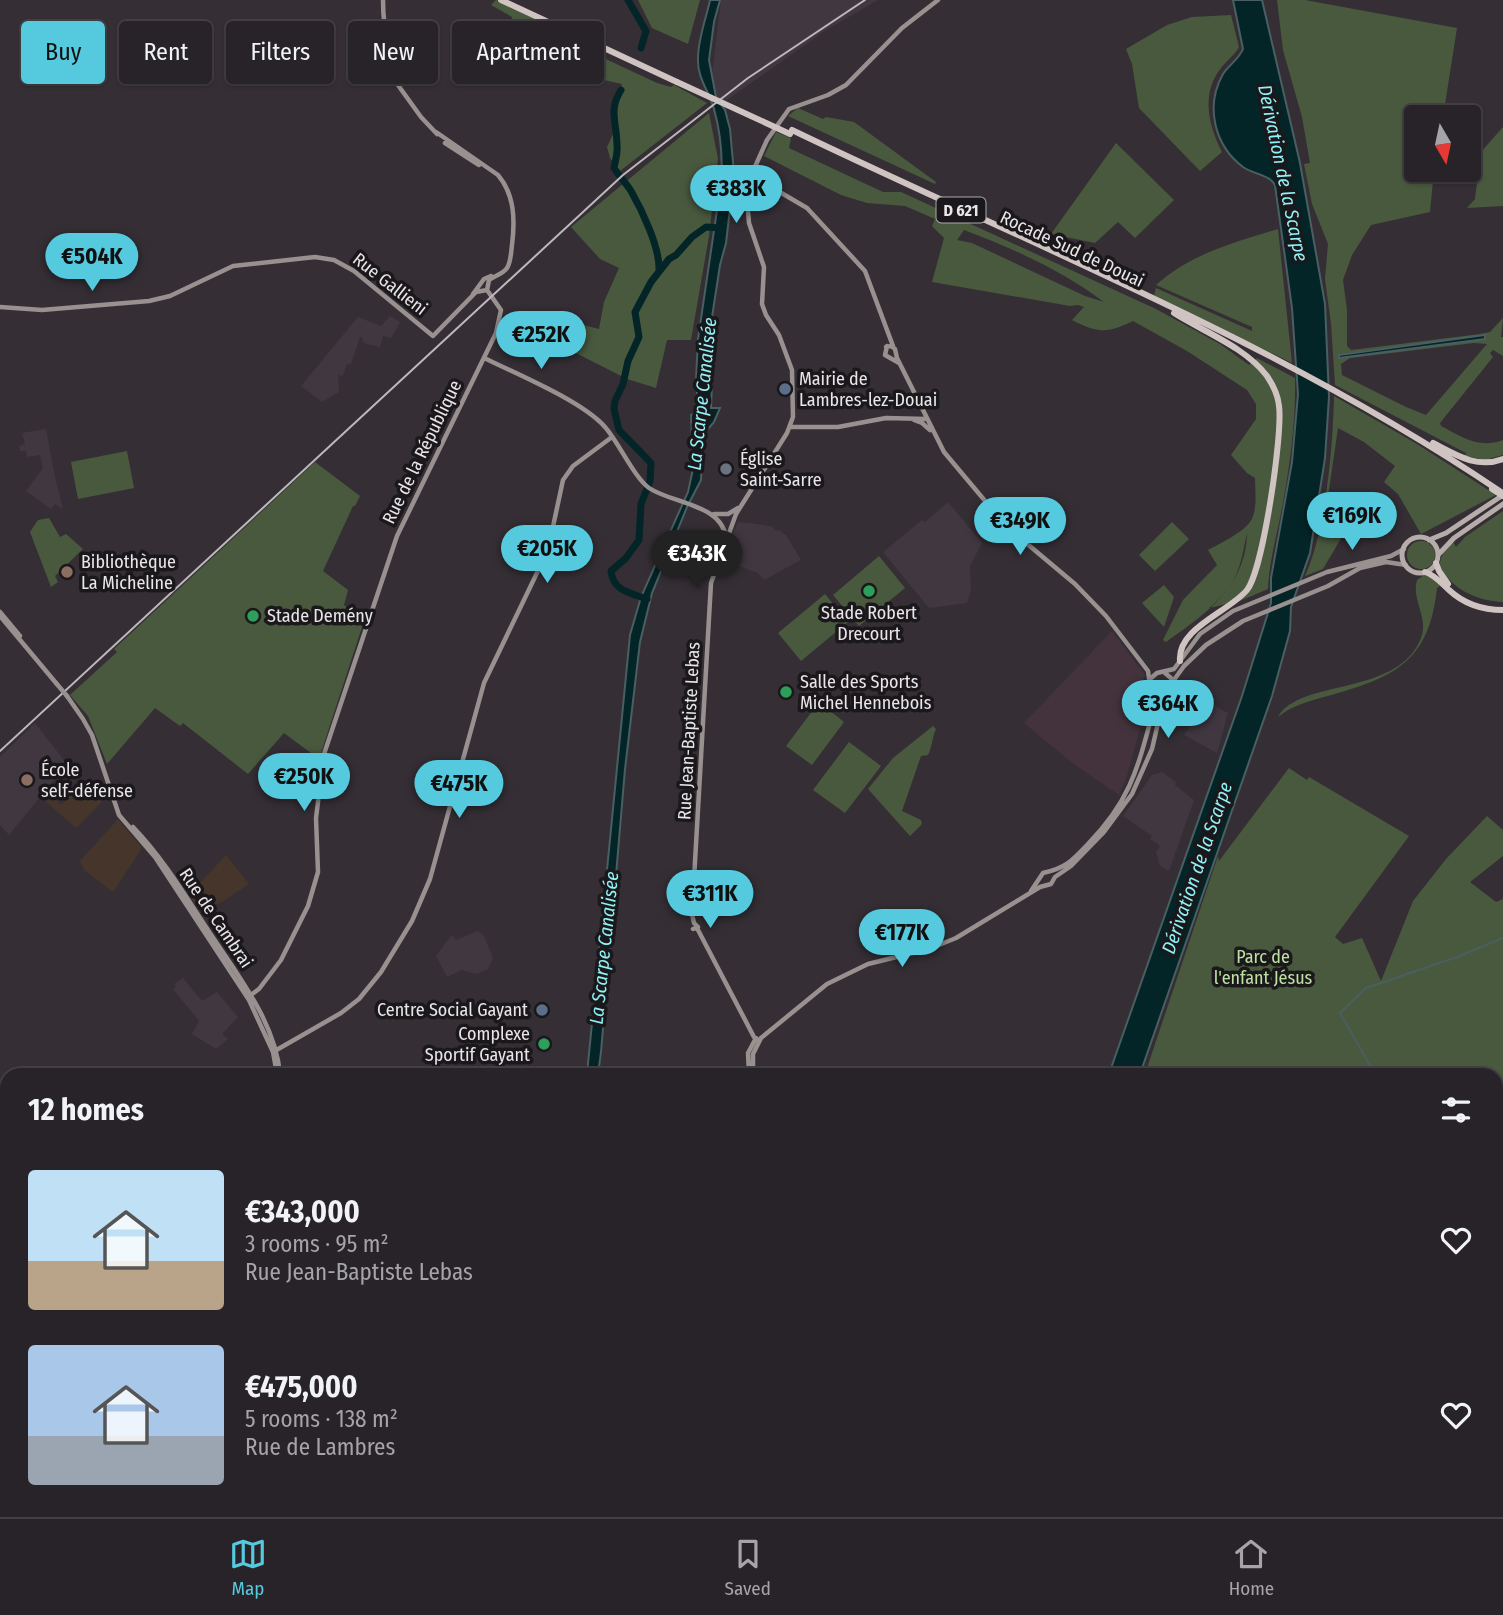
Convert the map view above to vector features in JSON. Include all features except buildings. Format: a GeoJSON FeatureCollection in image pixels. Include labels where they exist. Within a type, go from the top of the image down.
{"type":"FeatureCollection","features":[{"type":"Feature","properties":{"kind":"highway","name":"Rocade Sud de Douai"},"geometry":{"type":"LineString","coordinates":[[501,0],[1152,300],[1290,368],[1390,422],[1503,494]]}},
{"type":"Feature","properties":{"kind":"highway","name":"Rocade Sud de Douai"},"geometry":{"type":"LineString","coordinates":[[509,0],[678,80]]}},
{"type":"Feature","properties":{"kind":"highway","name":"Rocade Sud de Douai"},"geometry":{"type":"LineString","coordinates":[[1152,300],[1290,368]]}},
{"type":"Feature","properties":{"kind":"highway"},"geometry":{"type":"LineString","coordinates":[[1169,310],[1239,352],[1257,366],[1273,387],[1280,412],[1272,490],[1253,579],[1240,597],[1186,639],[1180,649],[1180,661]]}},
{"type":"Feature","properties":{"kind":"highway","name":"Rocade Sud de Douai"},"geometry":{"type":"LineString","coordinates":[[1337,393],[1494,488]]}},
{"type":"Feature","properties":{"kind":"highway"},"geometry":{"type":"LineString","coordinates":[[1390,422],[1468,460],[1485,463],[1503,459]]}},
{"type":"Feature","properties":{"kind":"highway"},"geometry":{"type":"LineString","coordinates":[[1437,559],[1443,579],[1460,594],[1485,605],[1503,608]]}},
{"type":"Feature","properties":{"kind":"highway"},"geometry":{"type":"LineString","coordinates":[[1425,572],[1466,602],[1485,609],[1503,608]]}},
{"type":"Feature","properties":{"kind":"main road"},"geometry":{"type":"LineString","coordinates":[[1503,494],[1443,535],[1429,540],[1414,539],[1404,549],[1406,565],[1414,572],[1425,572],[1454,538],[1503,504]]}},
{"type":"Feature","properties":{"kind":"main road"},"geometry":{"type":"LineString","coordinates":[[1429,540],[1436,546],[1437,559]]}},
{"type":"Feature","properties":{"kind":"street"},"geometry":{"type":"LineString","coordinates":[[383,0],[385,21]]}},
{"type":"Feature","properties":{"kind":"street"},"geometry":{"type":"LineString","coordinates":[[926,419],[882,418],[831,427],[790,427],[793,418],[791,368],[778,333],[763,307],[764,265],[749,223],[747,196],[750,180],[765,143],[789,109],[843,87],[902,28],[938,0]]}},
{"type":"Feature","properties":{"kind":"street"},"geometry":{"type":"LineString","coordinates":[[398,84],[419,114],[436,132],[504,182],[515,223],[509,263],[502,272],[489,280],[487,290],[479,290],[471,297]]}},
{"type":"Feature","properties":{"kind":"street"},"geometry":{"type":"LineString","coordinates":[[402,84],[405,93]]}},
{"type":"Feature","properties":{"kind":"street"},"geometry":{"type":"LineString","coordinates":[[750,180],[773,188],[809,210],[867,273],[900,363],[944,452],[996,516],[1026,545],[1083,592],[1112,623],[1147,670],[1155,706],[1125,799],[1104,827],[1070,862],[1060,869],[1042,873],[1041,879],[1021,899]]}},
{"type":"Feature","properties":{"kind":"street","name":"Rue Gallieni"},"geometry":{"type":"LineString","coordinates":[[0,307],[42,310],[149,301],[170,296],[222,269],[236,265],[315,257],[334,260],[354,271],[433,336],[471,297]]}},
{"type":"Feature","properties":{"kind":"street"},"geometry":{"type":"LineString","coordinates":[[471,297],[484,279],[502,272]]}},
{"type":"Feature","properties":{"kind":"street","name":"Rue de la République"},"geometry":{"type":"LineString","coordinates":[[249,996],[259,989],[283,957],[304,915],[316,882],[316,818],[322,762],[397,536],[502,316],[500,306],[487,290]]}},
{"type":"Feature","properties":{"kind":"street"},"geometry":{"type":"LineString","coordinates":[[887,330],[889,339],[884,353],[900,363]]}},
{"type":"Feature","properties":{"kind":"street"},"geometry":{"type":"LineString","coordinates":[[886,347],[895,350]]}},
{"type":"Feature","properties":{"kind":"street"},"geometry":{"type":"LineString","coordinates":[[889,357],[895,350]]}},
{"type":"Feature","properties":{"kind":"street"},"geometry":{"type":"LineString","coordinates":[[484,358],[555,393],[598,421],[645,484],[653,490],[710,513],[726,514],[742,504]]}},
{"type":"Feature","properties":{"kind":"street"},"geometry":{"type":"LineString","coordinates":[[915,420],[922,410]]}},
{"type":"Feature","properties":{"kind":"street"},"geometry":{"type":"LineString","coordinates":[[915,420],[933,434]]}},
{"type":"Feature","properties":{"kind":"street","name":"Rue Jean-Baptiste Lebas"},"geometry":{"type":"LineString","coordinates":[[757,1040],[692,914],[710,587],[742,504],[790,427]]}},
{"type":"Feature","properties":{"kind":"street"},"geometry":{"type":"LineString","coordinates":[[275,1051],[341,1013],[363,995],[381,972],[412,921],[430,879],[484,683],[548,550],[563,480],[573,466],[612,438]]}},
{"type":"Feature","properties":{"kind":"street"},"geometry":{"type":"LineString","coordinates":[[710,513],[722,525]]}},
{"type":"Feature","properties":{"kind":"street"},"geometry":{"type":"LineString","coordinates":[[722,525],[733,523],[726,514]]}},
{"type":"Feature","properties":{"kind":"street"},"geometry":{"type":"LineString","coordinates":[[722,525],[726,514]]}},
{"type":"Feature","properties":{"kind":"street","name":"Rue Jean-Baptiste Lebas"},"geometry":{"type":"LineString","coordinates":[[722,525],[726,542]]}},
{"type":"Feature","properties":{"kind":"street"},"geometry":{"type":"LineString","coordinates":[[1150,680],[1174,669],[1192,642],[1227,614],[1341,567],[1394,555],[1404,549]]}},
{"type":"Feature","properties":{"kind":"street"},"geometry":{"type":"LineString","coordinates":[[751,1068],[757,1040],[818,990],[847,973],[878,961],[946,943],[1051,884],[1054,878],[1077,860],[1104,832],[1132,794],[1152,749],[1162,703],[1173,691],[1174,681],[1184,666],[1214,637],[1263,612],[1368,566],[1390,562],[1406,565]]}},
{"type":"Feature","properties":{"kind":"street","name":"Rue de Cambrai"},"geometry":{"type":"LineString","coordinates":[[0,614],[83,719],[92,735],[123,816],[155,851],[249,996],[275,1051],[278,1068]]}},
{"type":"Feature","properties":{"kind":"street"},"geometry":{"type":"LineString","coordinates":[[1137,657],[1174,681]]}},
{"type":"Feature","properties":{"kind":"street"},"geometry":{"type":"LineString","coordinates":[[1154,696],[1166,697]]}},
{"type":"Feature","properties":{"kind":"street"},"geometry":{"type":"LineString","coordinates":[[1048,872],[1054,878]]}},
{"type":"Feature","properties":{"kind":"street"},"geometry":{"type":"LineString","coordinates":[[1041,879],[1047,885]]}},
{"type":"Feature","properties":{"kind":"shaded area"},"geometry":{"type":"Polygon","coordinates":[[[721,0],[878,0],[826,30],[717,107],[712,75],[721,0]]]}},
{"type":"Feature","properties":{"kind":"shaded area"},"geometry":{"type":"Polygon","coordinates":[[[390,316],[400,322],[391,338],[383,336],[380,347],[366,344],[360,337],[351,364],[347,364],[343,376],[338,375],[339,392],[322,402],[301,386],[358,317],[381,326],[390,316]]]}},
{"type":"Feature","properties":{"kind":"shaded area"},"geometry":{"type":"Polygon","coordinates":[[[46,429],[63,509],[55,504],[51,509],[26,491],[43,468],[40,455],[27,457],[26,451],[20,451],[19,446],[25,444],[22,433],[46,429]]]}},
{"type":"Feature","properties":{"kind":"shaded area"},"geometry":{"type":"Polygon","coordinates":[[[948,502],[982,543],[970,566],[971,590],[967,603],[929,608],[883,552],[948,502]]]}},
{"type":"Feature","properties":{"kind":"shaded area"},"geometry":{"type":"Polygon","coordinates":[[[738,522],[764,525],[778,530],[786,535],[801,560],[764,580],[758,573],[731,563],[734,554],[725,550],[738,522]]]}},
{"type":"Feature","properties":{"kind":"shaded area"},"geometry":{"type":"Polygon","coordinates":[[[1112,631],[1145,675],[1141,685],[1142,693],[1148,700],[1127,776],[1119,795],[1071,762],[1024,723],[1112,631]]]}},
{"type":"Feature","properties":{"kind":"shaded area"},"geometry":{"type":"Polygon","coordinates":[[[1206,701],[1228,713],[1217,753],[1184,735],[1206,701]]]}},
{"type":"Feature","properties":{"kind":"shaded area","name":"École self-défense"},"geometry":{"type":"Polygon","coordinates":[[[35,723],[67,764],[9,835],[0,825],[0,757],[35,723]]]}},
{"type":"Feature","properties":{"kind":"shaded area"},"geometry":{"type":"Polygon","coordinates":[[[1162,772],[1194,800],[1169,871],[1160,866],[1156,852],[1160,846],[1150,839],[1152,836],[1123,816],[1152,775],[1162,772]]]}},
{"type":"Feature","properties":{"kind":"shaded area"},"geometry":{"type":"Polygon","coordinates":[[[84,784],[102,802],[76,828],[45,801],[50,794],[61,805],[72,792],[75,794],[84,784]]]}},
{"type":"Feature","properties":{"kind":"shaded area"},"geometry":{"type":"Polygon","coordinates":[[[118,819],[142,848],[113,892],[84,870],[80,861],[118,819]]]}},
{"type":"Feature","properties":{"kind":"shaded area"},"geometry":{"type":"Polygon","coordinates":[[[226,855],[249,884],[222,902],[200,912],[189,895],[226,855]]]}},
{"type":"Feature","properties":{"kind":"shaded area"},"geometry":{"type":"Polygon","coordinates":[[[478,931],[484,936],[493,958],[488,969],[476,974],[462,970],[447,977],[436,956],[452,935],[456,940],[478,931]]]}},
{"type":"Feature","properties":{"kind":"shaded area"},"geometry":{"type":"Polygon","coordinates":[[[183,978],[202,1001],[217,992],[238,1017],[222,1034],[228,1039],[216,1049],[192,1034],[199,1021],[173,989],[176,987],[174,984],[183,978]]]}},
{"type":"Feature","properties":{"kind":"green space"},"geometry":{"type":"Polygon","coordinates":[[[496,0],[538,21],[511,21],[512,17],[491,5],[496,0]]]}},
{"type":"Feature","properties":{"kind":"green space"},"geometry":{"type":"Polygon","coordinates":[[[638,0],[700,0],[688,44],[652,28],[638,0]]]}},
{"type":"Feature","properties":{"kind":"green space"},"geometry":{"type":"Polygon","coordinates":[[[1277,0],[1305,0],[1457,28],[1445,105],[1404,105],[1404,182],[1433,182],[1430,212],[1371,225],[1352,255],[1343,280],[1347,310],[1347,346],[1351,350],[1480,334],[1490,332],[1503,318],[1503,356],[1493,350],[1490,353],[1493,357],[1440,423],[1456,434],[1478,442],[1503,440],[1503,455],[1485,460],[1465,456],[1466,453],[1335,385],[1325,279],[1328,244],[1312,204],[1304,164],[1310,163],[1302,117],[1283,50],[1277,0]],[[1484,335],[1339,355],[1340,358],[1485,339],[1484,335]],[[1474,343],[1350,358],[1341,364],[1342,375],[1426,415],[1487,344],[1474,343]]]}},
{"type":"Feature","properties":{"kind":"green space"},"geometry":{"type":"Polygon","coordinates":[[[1231,15],[1239,47],[1215,78],[1209,98],[1210,120],[1222,152],[1200,171],[1139,108],[1132,64],[1126,49],[1167,25],[1192,17],[1231,15]]]}},
{"type":"Feature","properties":{"kind":"green space"},"geometry":{"type":"Polygon","coordinates":[[[604,58],[657,83],[671,87],[674,85],[707,103],[620,171],[610,158],[607,147],[614,132],[611,110],[622,84],[604,80],[604,58]]]}},
{"type":"Feature","properties":{"kind":"green space"},"geometry":{"type":"Polygon","coordinates":[[[798,108],[823,119],[826,117],[854,122],[936,182],[935,184],[788,116],[798,108]]]}},
{"type":"Feature","properties":{"kind":"green space"},"geometry":{"type":"Polygon","coordinates":[[[709,113],[718,159],[709,236],[691,340],[667,340],[656,388],[627,379],[568,349],[575,323],[599,329],[604,302],[619,268],[600,259],[571,227],[709,113]]]}},
{"type":"Feature","properties":{"kind":"green space"},"geometry":{"type":"Polygon","coordinates":[[[1503,127],[1503,206],[1467,208],[1475,199],[1477,182],[1481,182],[1481,152],[1503,127]]]}},
{"type":"Feature","properties":{"kind":"green space"},"geometry":{"type":"Polygon","coordinates":[[[776,132],[791,138],[789,148],[883,192],[901,192],[1156,309],[1220,344],[1249,365],[1257,358],[1295,378],[1290,459],[1268,589],[1240,601],[1210,608],[1166,642],[1163,640],[1183,600],[1217,565],[1208,550],[1242,530],[1253,517],[1255,478],[1231,455],[1256,419],[1256,404],[1247,390],[1187,351],[1133,321],[1109,330],[1096,329],[1072,320],[1084,307],[1078,305],[1070,306],[932,282],[944,238],[932,226],[935,219],[905,206],[867,203],[841,195],[764,156],[776,132]],[[964,230],[957,240],[972,243],[1085,296],[1104,302],[1054,270],[964,230]],[[1247,533],[1241,559],[1230,585],[1237,575],[1241,565],[1247,533]]]}},
{"type":"Feature","properties":{"kind":"green space"},"geometry":{"type":"Polygon","coordinates":[[[1116,143],[1174,200],[1135,238],[1118,222],[1095,243],[1051,234],[1116,143]]]}},
{"type":"Feature","properties":{"kind":"green space"},"geometry":{"type":"Polygon","coordinates":[[[1278,229],[1292,363],[1154,296],[1156,288],[1252,331],[1252,327],[1156,285],[1198,257],[1278,229]]]}},
{"type":"Feature","properties":{"kind":"green space"},"geometry":{"type":"Polygon","coordinates":[[[1334,396],[1417,444],[1496,495],[1421,534],[1398,494],[1384,482],[1395,466],[1364,442],[1338,428],[1325,517],[1343,535],[1323,569],[1305,576],[1323,512],[1330,463],[1334,396]]]}},
{"type":"Feature","properties":{"kind":"green space"},"geometry":{"type":"Polygon","coordinates":[[[127,451],[134,488],[78,499],[71,462],[127,451]]]}},
{"type":"Feature","properties":{"kind":"green space","name":"Stade Demény"},"geometry":{"type":"Polygon","coordinates":[[[315,462],[360,496],[323,571],[348,590],[344,605],[364,621],[319,759],[284,733],[248,774],[183,723],[180,726],[155,708],[107,764],[88,716],[70,695],[117,652],[114,649],[315,462]]]}},
{"type":"Feature","properties":{"kind":"green space"},"geometry":{"type":"Polygon","coordinates":[[[1503,511],[1503,602],[1466,592],[1450,581],[1439,565],[1443,553],[1453,542],[1456,547],[1465,537],[1503,511]]]}},
{"type":"Feature","properties":{"kind":"green space"},"geometry":{"type":"Polygon","coordinates":[[[49,518],[60,537],[66,534],[83,549],[55,576],[58,582],[51,587],[30,532],[38,520],[49,518]]]}},
{"type":"Feature","properties":{"kind":"green space"},"geometry":{"type":"Polygon","coordinates":[[[1172,522],[1189,539],[1155,571],[1139,555],[1172,522]]]}},
{"type":"Feature","properties":{"kind":"green space"},"geometry":{"type":"Polygon","coordinates":[[[1421,541],[1431,545],[1435,555],[1431,565],[1421,569],[1411,565],[1407,555],[1411,545],[1421,541]]]}},
{"type":"Feature","properties":{"kind":"green space","name":"Stade Robert Drecourt"},"geometry":{"type":"Polygon","coordinates":[[[879,556],[905,588],[859,626],[833,595],[879,556]]]}},
{"type":"Feature","properties":{"kind":"green space"},"geometry":{"type":"Polygon","coordinates":[[[1424,575],[1434,578],[1440,586],[1437,588],[1426,634],[1416,650],[1404,663],[1372,682],[1302,704],[1278,717],[1290,705],[1306,696],[1371,679],[1392,670],[1409,657],[1423,630],[1416,587],[1417,580],[1424,575]]]}},
{"type":"Feature","properties":{"kind":"green space"},"geometry":{"type":"Polygon","coordinates":[[[1164,585],[1174,597],[1164,627],[1142,603],[1164,585]]]}},
{"type":"Feature","properties":{"kind":"green space"},"geometry":{"type":"Polygon","coordinates":[[[825,594],[848,622],[801,661],[778,633],[825,594]]]}},
{"type":"Feature","properties":{"kind":"green space"},"geometry":{"type":"Polygon","coordinates":[[[819,702],[844,722],[812,765],[786,746],[819,702]]]}},
{"type":"Feature","properties":{"kind":"green space"},"geometry":{"type":"Polygon","coordinates":[[[933,726],[936,729],[928,755],[921,756],[902,811],[921,820],[922,824],[910,836],[868,789],[893,758],[933,726]]]}},
{"type":"Feature","properties":{"kind":"green space"},"geometry":{"type":"Polygon","coordinates":[[[849,742],[881,766],[845,813],[813,790],[849,742]]]}},
{"type":"Feature","properties":{"kind":"green space","name":"Parc de l'enfant Jésus"},"geometry":{"type":"Polygon","coordinates":[[[1289,768],[1409,836],[1335,937],[1343,944],[1362,938],[1381,981],[1413,901],[1446,859],[1487,816],[1503,830],[1503,856],[1470,882],[1496,902],[1503,899],[1503,1068],[1147,1068],[1218,856],[1219,861],[1289,768]]]}},
{"type":"Feature","properties":{"kind":"water","name":"La Scarpe Canalisée"},"geometry":{"type":"Polygon","coordinates":[[[710,0],[720,0],[709,60],[716,97],[725,110],[730,129],[734,174],[726,243],[708,343],[708,366],[713,374],[709,383],[712,385],[711,408],[720,408],[714,422],[703,435],[701,480],[687,507],[652,593],[640,642],[625,769],[601,1052],[599,1068],[588,1068],[630,635],[641,597],[688,492],[693,469],[691,415],[695,413],[698,382],[698,339],[722,173],[716,118],[698,65],[699,44],[710,0]]]}},
{"type":"Feature","properties":{"kind":"water","name":"Dérivation de la Scarpe"},"geometry":{"type":"Polygon","coordinates":[[[1233,0],[1262,0],[1300,163],[1325,304],[1329,397],[1325,458],[1310,553],[1291,607],[1290,631],[1272,696],[1142,1068],[1111,1068],[1242,696],[1271,603],[1271,578],[1292,462],[1298,394],[1292,308],[1275,185],[1269,179],[1243,167],[1233,158],[1225,148],[1215,124],[1214,99],[1218,86],[1223,74],[1243,49],[1233,0]]]}},
{"type":"Feature","properties":{"kind":"water"},"geometry":{"type":"Polygon","coordinates":[[[1485,335],[1485,339],[1339,358],[1339,355],[1485,335]]]}},
{"type":"Feature","properties":{"kind":"waterway"},"geometry":{"type":"LineString","coordinates":[[628,0],[646,31],[641,48]]}},
{"type":"Feature","properties":{"kind":"waterway"},"geometry":{"type":"LineString","coordinates":[[621,90],[614,111],[617,149],[614,168],[631,191],[645,219],[657,251],[659,270]]}},
{"type":"Feature","properties":{"kind":"waterway"},"geometry":{"type":"LineString","coordinates":[[647,599],[629,593],[619,587],[612,578],[611,571],[626,558],[639,540],[641,504],[650,481],[651,463],[619,430],[615,401],[639,337],[635,312],[651,282],[669,259],[692,237],[706,227],[721,228]]}},
{"type":"Feature","properties":{"kind":"waterway"},"geometry":{"type":"LineString","coordinates":[[1372,1068],[1340,1013],[1366,988],[1503,938]]}},
{"type":"Feature","properties":{"kind":"railway"},"geometry":{"type":"LineString","coordinates":[[0,751],[623,175],[748,78],[865,0]]}},
{"type":"Feature","properties":{"kind":"place","name":"Mairie de Lambres-lez-Douai"},"geometry":{"type":"Point","coordinates":[785,389]}},
{"type":"Feature","properties":{"kind":"place","name":"Église Saint-Sarre"},"geometry":{"type":"Point","coordinates":[726,469]}},
{"type":"Feature","properties":{"kind":"place","name":"Bibliothèque La Micheline"},"geometry":{"type":"Point","coordinates":[67,572]}},
{"type":"Feature","properties":{"kind":"place","name":"Stade Robert Drecourt"},"geometry":{"type":"Point","coordinates":[869,591]}},
{"type":"Feature","properties":{"kind":"place","name":"Stade Demény"},"geometry":{"type":"Point","coordinates":[253,616]}},
{"type":"Feature","properties":{"kind":"place","name":"Salle des Sports Michel Hennebois"},"geometry":{"type":"Point","coordinates":[786,692]}},
{"type":"Feature","properties":{"kind":"place","name":"École self-défense"},"geometry":{"type":"Point","coordinates":[27,780]}},
{"type":"Feature","properties":{"kind":"place","name":"Centre Social Gayant"},"geometry":{"type":"Point","coordinates":[542,1010]}},
{"type":"Feature","properties":{"kind":"place","name":"Complexe Sportif Gayant"},"geometry":{"type":"Point","coordinates":[544,1044]}}]}
